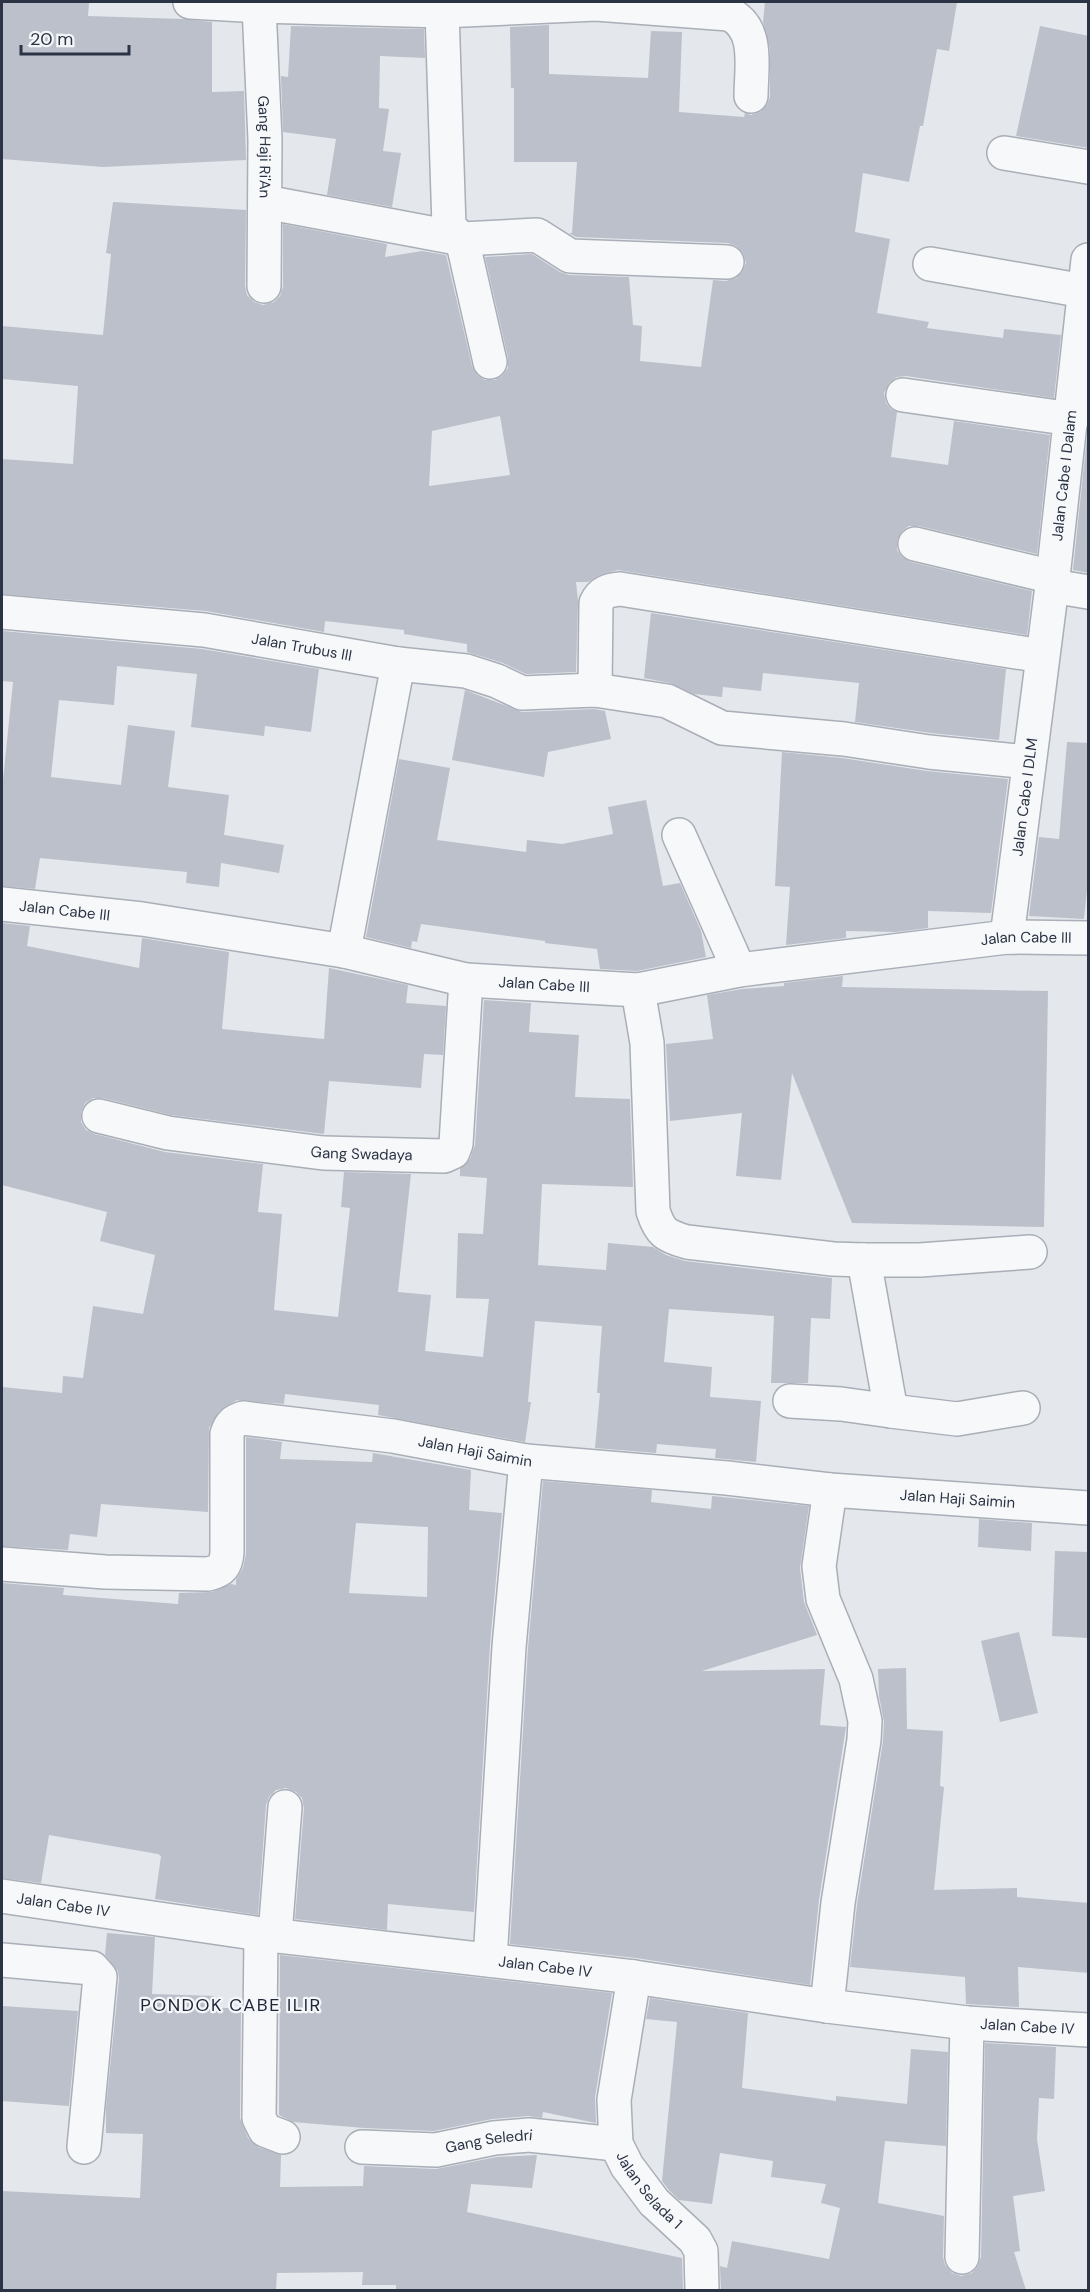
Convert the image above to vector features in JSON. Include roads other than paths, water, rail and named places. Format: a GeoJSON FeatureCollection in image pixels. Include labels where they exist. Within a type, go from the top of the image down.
{"type":"FeatureCollection","features":[{"type":"Feature","properties":{"kind":"street"},"geometry":{"type":"LineString","coordinates":[[190,2],[442,11],[596,4],[729,14],[739,18],[750,38],[752,96]]}},
{"type":"Feature","properties":{"kind":"street","name":"Gang Haji Ri'An"},"geometry":{"type":"LineString","coordinates":[[260,6],[265,140],[264,286]]}},
{"type":"Feature","properties":{"kind":"street"},"geometry":{"type":"LineString","coordinates":[[442,11],[449,227],[462,239],[490,362]]}},
{"type":"Feature","properties":{"kind":"street"},"geometry":{"type":"LineString","coordinates":[[1004,153],[1089,167]]}},
{"type":"Feature","properties":{"kind":"street"},"geometry":{"type":"LineString","coordinates":[[265,202],[462,239],[537,235],[570,256],[727,262]]}},
{"type":"Feature","properties":{"kind":"street"},"geometry":{"type":"LineString","coordinates":[[930,264],[1086,275]]}},
{"type":"Feature","properties":{"kind":"street","name":"Jalan Cabe I Dalam"},"geometry":{"type":"LineString","coordinates":[[1042,656],[1078,410],[1086,275]]}},
{"type":"Feature","properties":{"kind":"street"},"geometry":{"type":"LineString","coordinates":[[903,395],[1078,410]]}},
{"type":"Feature","properties":{"kind":"street"},"geometry":{"type":"LineString","coordinates":[[915,544],[1089,592]]}},
{"type":"Feature","properties":{"kind":"street"},"geometry":{"type":"LineString","coordinates":[[595,690],[596,603],[603,593],[620,589],[1042,656]]}},
{"type":"Feature","properties":{"kind":"street","name":"Jalan Trubus III"},"geometry":{"type":"LineString","coordinates":[[2,612],[204,630],[398,664],[466,671],[497,681],[522,693],[595,690],[667,701],[722,728],[844,739],[929,752],[1028,762]]}},
{"type":"Feature","properties":{"kind":"street","name":"Jalan Cabe I DLM"},"geometry":{"type":"LineString","coordinates":[[1007,937],[1042,656]]}},
{"type":"Feature","properties":{"kind":"street"},"geometry":{"type":"LineString","coordinates":[[344,951],[398,664]]}},
{"type":"Feature","properties":{"kind":"street"},"geometry":{"type":"LineString","coordinates":[[679,835],[739,970]]}},
{"type":"Feature","properties":{"kind":"street","name":"Jalan Cabe III"},"geometry":{"type":"LineString","coordinates":[[2,904],[142,919],[344,951],[466,980],[638,990],[739,970],[1007,937],[1089,938]]}},
{"type":"Feature","properties":{"kind":"street","name":"Gang Swadaya"},"geometry":{"type":"LineString","coordinates":[[99,1116],[168,1133],[322,1153],[444,1156],[453,1152],[456,1144],[466,980]]}},
{"type":"Feature","properties":{"kind":"street"},"geometry":{"type":"LineString","coordinates":[[638,990],[647,1043],[653,1211],[658,1225],[668,1236],[687,1242],[833,1259],[920,1260],[1030,1252]]}},
{"type":"Feature","properties":{"kind":"street"},"geometry":{"type":"LineString","coordinates":[[864,1260],[891,1411]]}},
{"type":"Feature","properties":{"kind":"street"},"geometry":{"type":"LineString","coordinates":[[790,1401],[841,1404],[957,1419],[1023,1408]]}},
{"type":"Feature","properties":{"kind":"street","name":"Jalan Haji Saimin"},"geometry":{"type":"LineString","coordinates":[[2,1564],[105,1572],[208,1574],[219,1571],[226,1563],[228,1552],[226,1434],[229,1425],[243,1418],[393,1436],[526,1461],[727,1478],[830,1490],[1089,1508]]}},
{"type":"Feature","properties":{"kind":"street"},"geometry":{"type":"LineString","coordinates":[[490,1960],[509,1647],[526,1461]]}},
{"type":"Feature","properties":{"kind":"street"},"geometry":{"type":"LineString","coordinates":[[827,2006],[838,1903],[865,1721],[856,1679],[823,1599],[819,1566],[830,1490]]}},
{"type":"Feature","properties":{"kind":"street"},"geometry":{"type":"LineString","coordinates":[[283,2137],[265,2130],[259,2118],[268,1934],[285,1807]]}},
{"type":"Feature","properties":{"kind":"street","name":"Jalan Cabe IV"},"geometry":{"type":"LineString","coordinates":[[2,1896],[268,1934],[634,1977],[827,2006],[967,2023],[1087,2030]]}},
{"type":"Feature","properties":{"kind":"street"},"geometry":{"type":"LineString","coordinates":[[2,1960],[92,1968],[100,1977],[84,2147]]}},
{"type":"Feature","properties":{"kind":"street","name":"Jalan Selada 1"},"geometry":{"type":"LineString","coordinates":[[634,1977],[614,2100],[616,2144],[627,2166],[654,2202],[695,2240],[701,2251],[702,2290]]}},
{"type":"Feature","properties":{"kind":"street"},"geometry":{"type":"LineString","coordinates":[[962,2257],[967,2023]]}},
{"type":"Feature","properties":{"kind":"street","name":"Gang Seledri"},"geometry":{"type":"LineString","coordinates":[[362,2148],[436,2150],[494,2138],[529,2135],[616,2144]]}},
{"type":"Feature","properties":{"kind":"district","name":"PONDOK CABE ILIR"},"geometry":{"type":"Point","coordinates":[231,2005]}}]}
